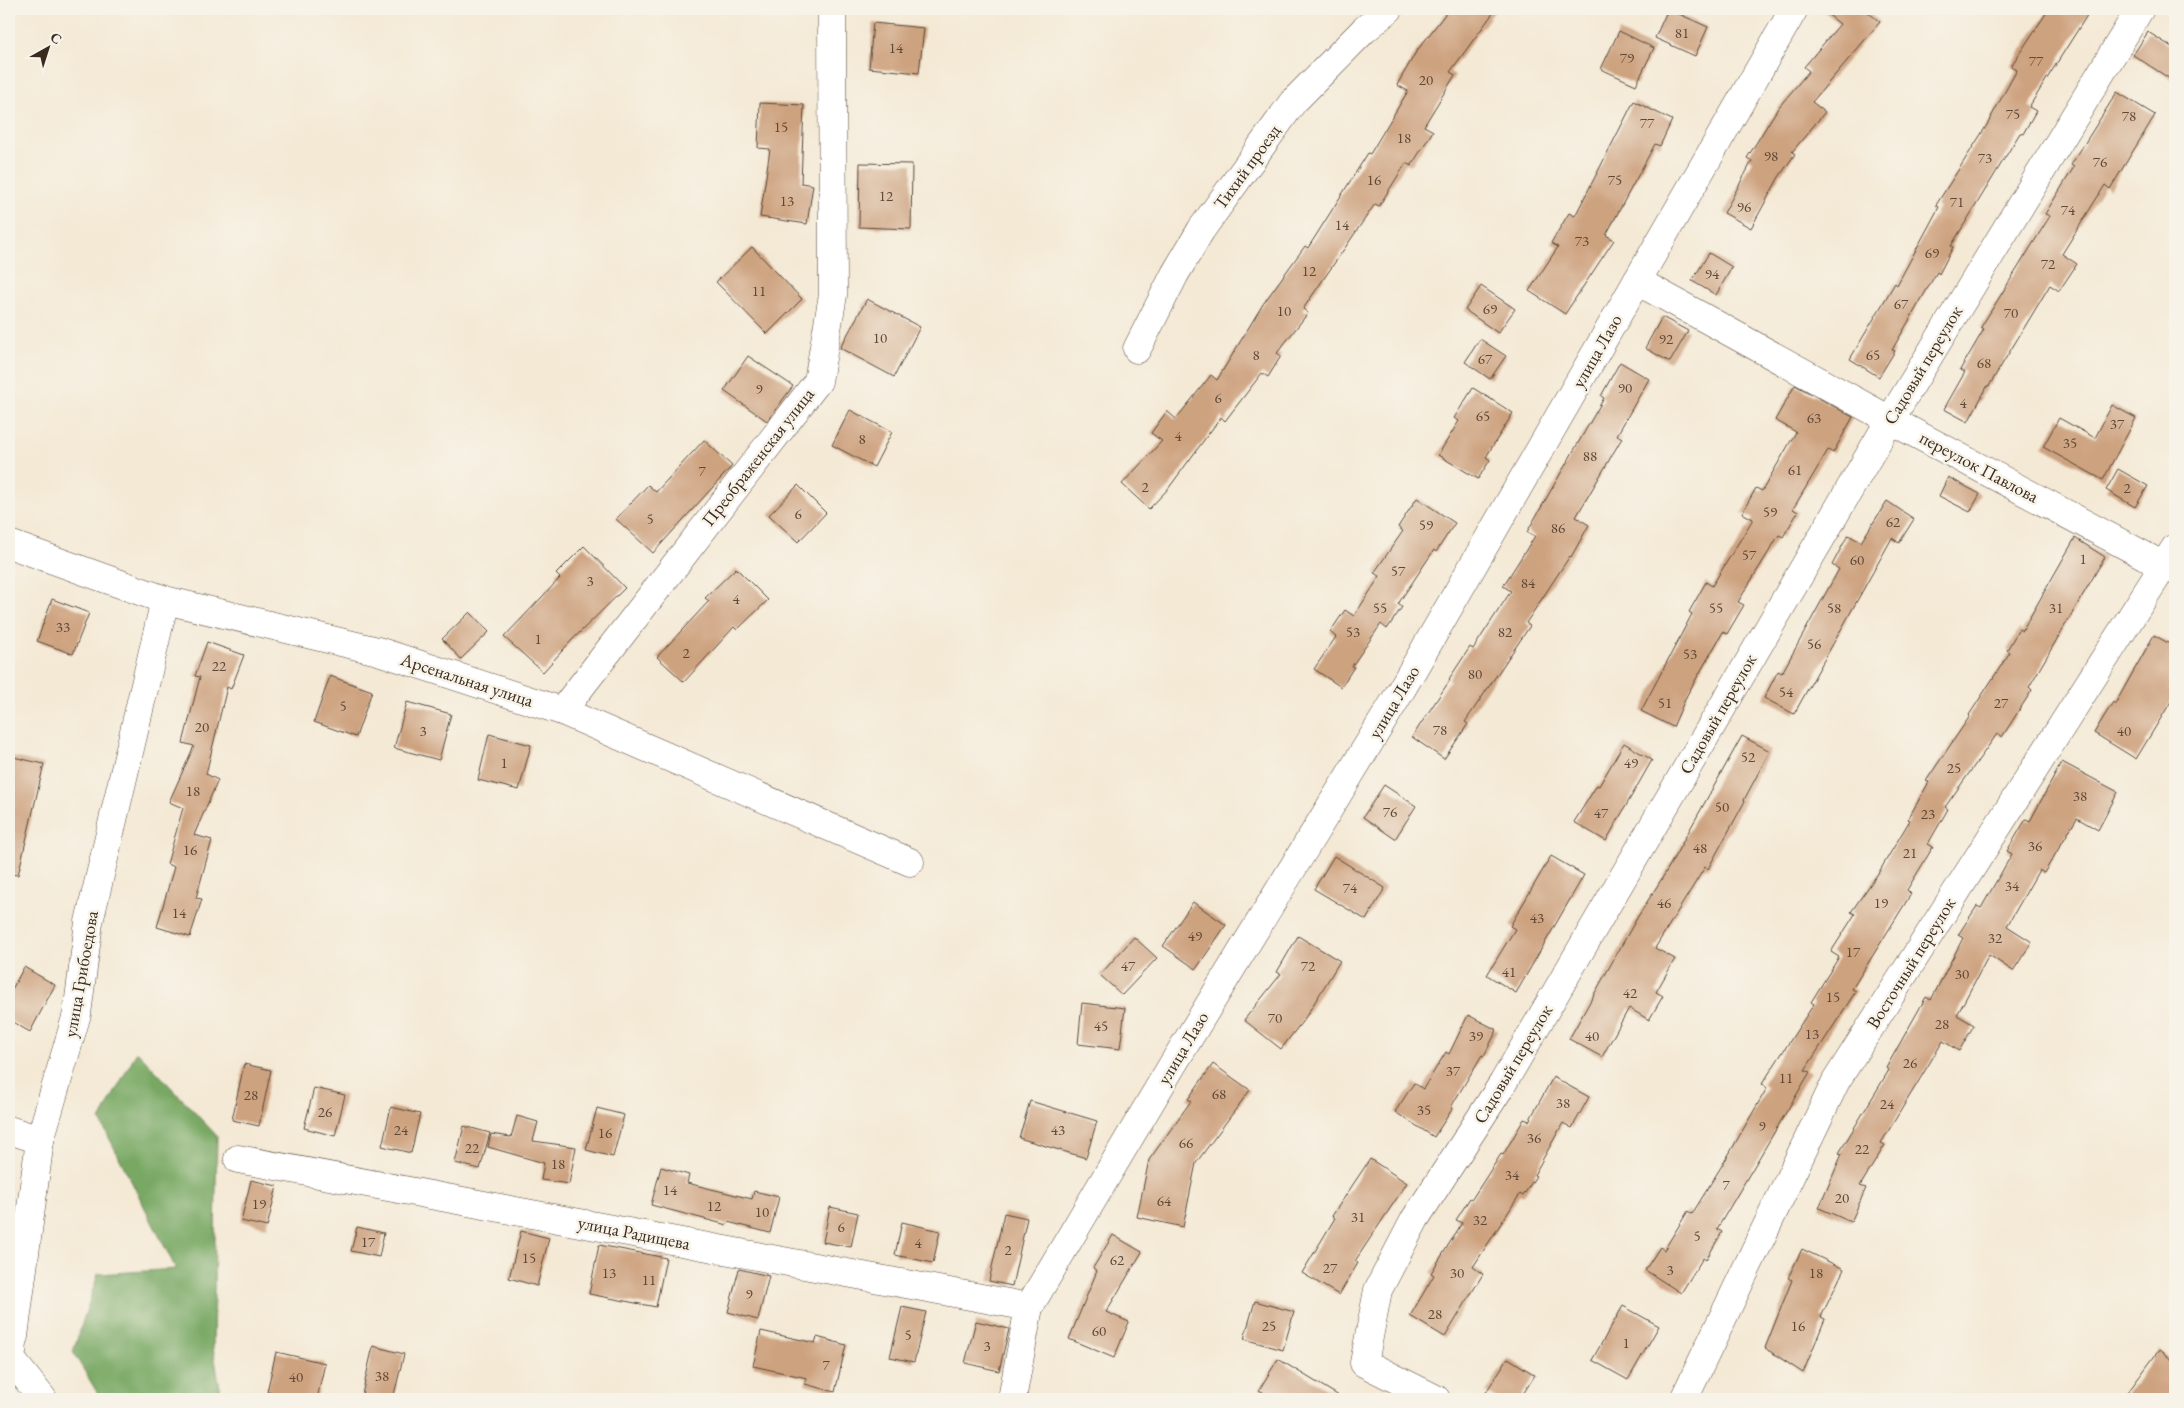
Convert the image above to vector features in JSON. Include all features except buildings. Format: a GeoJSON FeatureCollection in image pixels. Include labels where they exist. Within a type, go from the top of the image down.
{"type":"FeatureCollection","features":[{"type":"Feature","properties":{"kind":"street","name":"Преображенская улица"},"geometry":{"type":"LineString","coordinates":[[562,711],[818,381],[833,295],[832,9]]}},
{"type":"Feature","properties":{"kind":"street","name":"Тихий проезд"},"geometry":{"type":"LineString","coordinates":[[1137,350],[1175,274],[1201,230],[1293,102],[1364,30],[1389,9]]}},
{"type":"Feature","properties":{"kind":"street","name":"улица Лазо"},"geometry":{"type":"LineString","coordinates":[[1012,1399],[1029,1307],[1173,1064],[1396,699],[1794,9]]}},
{"type":"Feature","properties":{"kind":"street","name":"Садовый переулок"},"geometry":{"type":"LineString","coordinates":[[1436,1399],[1364,1363],[1378,1290],[1415,1219],[1503,1083],[1890,420],[2140,9]]}},
{"type":"Feature","properties":{"kind":"street","name":"переулок Павлова"},"geometry":{"type":"LineString","coordinates":[[1637,280],[1890,420],[2170,557]]}},
{"type":"Feature","properties":{"kind":"street","name":"Арсенальная улица"},"geometry":{"type":"LineString","coordinates":[[9,544],[165,600],[378,651],[562,711],[910,862]]}},
{"type":"Feature","properties":{"kind":"street","name":"Восточный переулок"},"geometry":{"type":"LineString","coordinates":[[1684,1399],[1836,1082],[2170,557]]}},
{"type":"Feature","properties":{"kind":"street","name":"улица Грибоедова"},"geometry":{"type":"LineString","coordinates":[[43,1399],[10,1358],[40,1140],[77,1014],[90,922],[165,600]]}},
{"type":"Feature","properties":{"kind":"street"},"geometry":{"type":"LineString","coordinates":[[9,1130],[40,1140]]}},
{"type":"Feature","properties":{"kind":"street","name":"улица Радищева"},"geometry":{"type":"LineString","coordinates":[[238,1159],[1029,1307]]}},
{"type":"Feature","properties":{"kind":"green space"},"geometry":{"type":"Polygon","coordinates":[[[137,1051],[217,1136],[213,1348],[222,1399],[101,1399],[73,1352],[98,1274],[176,1269],[100,1120],[137,1051]]]}}]}
